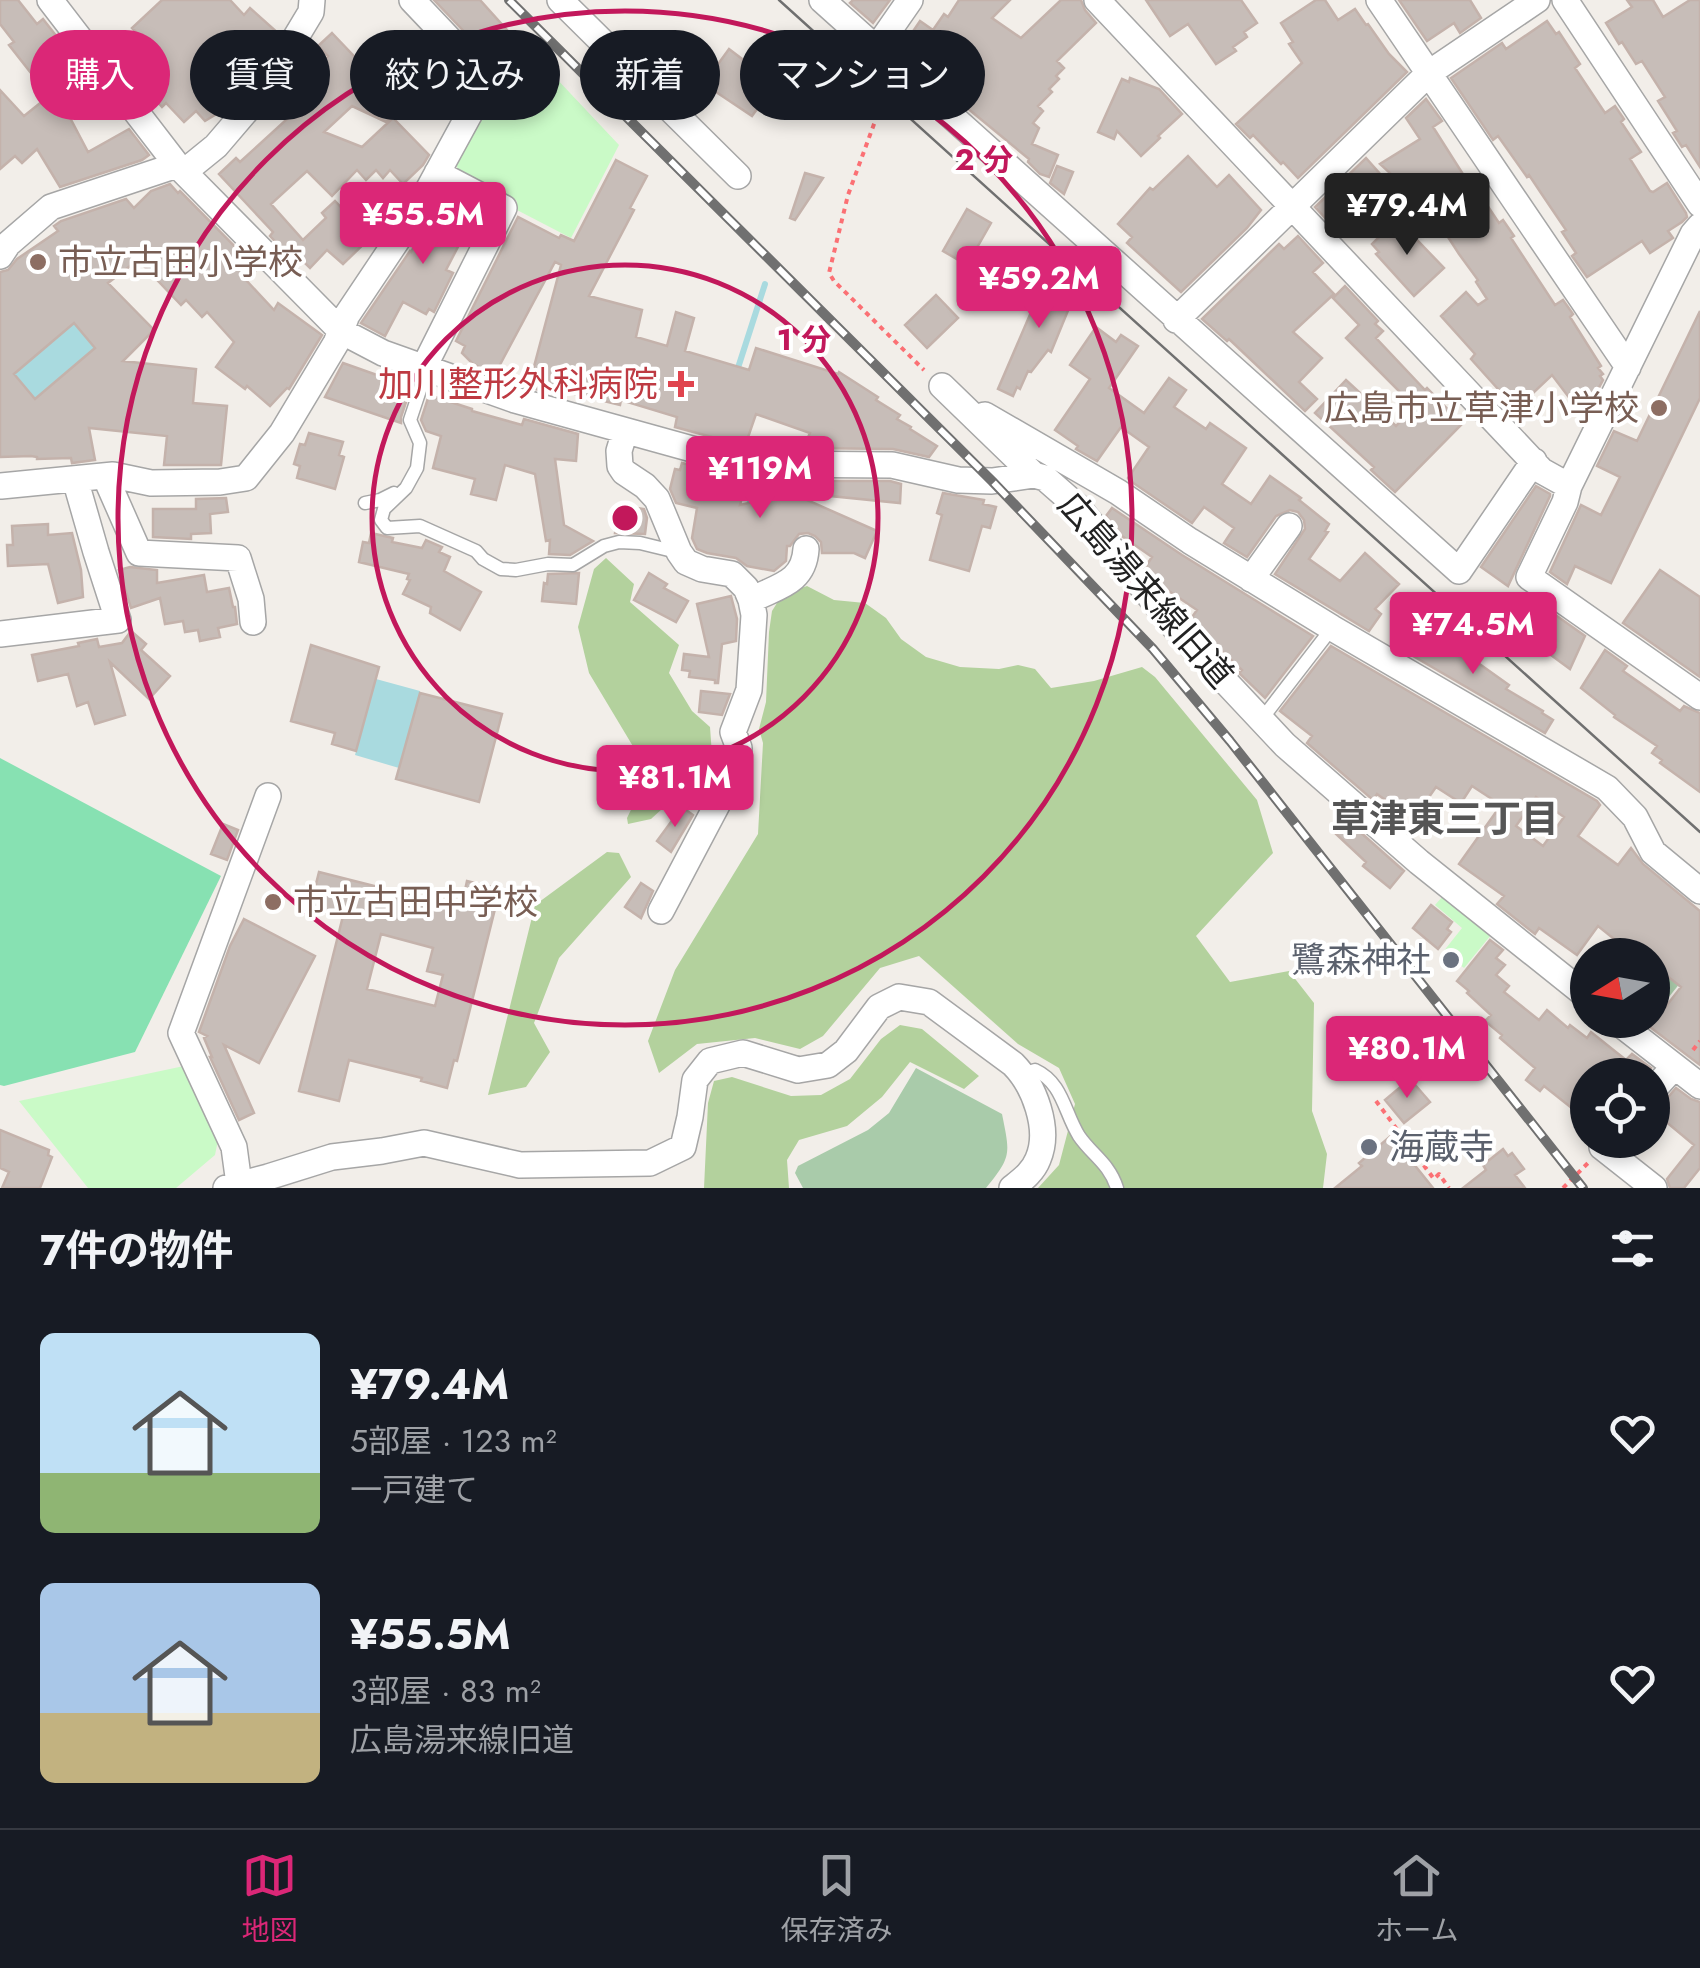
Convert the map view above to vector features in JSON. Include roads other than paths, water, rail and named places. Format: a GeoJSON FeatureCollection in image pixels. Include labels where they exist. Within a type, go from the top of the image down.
{"type":"FeatureCollection","features":[{"type":"Feature","properties":{"kind":"street","name":"広島湯来線旧道"},"geometry":{"type":"LineString","coordinates":[[50,0],[181,169],[340,332],[383,353],[514,400],[728,460],[754,464],[892,465],[958,480],[992,481],[1034,475],[1045,478],[1078,507],[1176,629],[1285,745],[1419,862],[1570,983]]}},
{"type":"Feature","properties":{"kind":"street"},"geometry":{"type":"LineString","coordinates":[[0,256],[8,244],[51,207],[181,169],[216,146],[264,90],[311,12],[312,0]]}},
{"type":"Feature","properties":{"kind":"street"},"geometry":{"type":"LineString","coordinates":[[1,486],[113,475],[151,483],[246,478],[282,433],[336,343],[347,315],[416,212],[488,80],[412,0]]}},
{"type":"Feature","properties":{"kind":"street"},"geometry":{"type":"LineString","coordinates":[[560,0],[738,176]]}},
{"type":"Feature","properties":{"kind":"street"},"geometry":{"type":"LineString","coordinates":[[822,0],[855,30]]}},
{"type":"Feature","properties":{"kind":"street"},"geometry":{"type":"LineString","coordinates":[[889,30],[910,0]]}},
{"type":"Feature","properties":{"kind":"street"},"geometry":{"type":"LineString","coordinates":[[1096,0],[1542,471],[1569,486]]}},
{"type":"Feature","properties":{"kind":"street"},"geometry":{"type":"LineString","coordinates":[[1379,0],[1628,367]]}},
{"type":"Feature","properties":{"kind":"street"},"geometry":{"type":"LineString","coordinates":[[1176,320],[1429,73],[1537,0]]}},
{"type":"Feature","properties":{"kind":"street"},"geometry":{"type":"LineString","coordinates":[[1565,0],[1700,204]]}},
{"type":"Feature","properties":{"kind":"street"},"geometry":{"type":"LineString","coordinates":[[955,120],[1459,572],[1534,461]]}},
{"type":"Feature","properties":{"kind":"street"},"geometry":{"type":"LineString","coordinates":[[426,368],[504,208],[438,173]]}},
{"type":"Feature","properties":{"kind":"street"},"geometry":{"type":"LineString","coordinates":[[1700,226],[1569,486],[1529,578],[1700,697]]}},
{"type":"Feature","properties":{"kind":"street"},"geometry":{"type":"LineString","coordinates":[[942,386],[1034,475]]}},
{"type":"Feature","properties":{"kind":"street"},"geometry":{"type":"LineString","coordinates":[[975,418],[986,415],[1118,492],[1332,628],[1607,788],[1635,817],[1653,852],[1700,891]]}},
{"type":"Feature","properties":{"kind":"street"},"geometry":{"type":"LineString","coordinates":[[625,431],[619,451],[620,466],[657,499],[686,562],[732,574],[746,588],[754,615],[749,690],[733,732],[739,748],[737,768],[662,911]]}},
{"type":"Feature","properties":{"kind":"street"},"geometry":{"type":"LineString","coordinates":[[105,476],[139,553],[238,558],[251,599],[253,622]]}},
{"type":"Feature","properties":{"kind":"street"},"geometry":{"type":"LineString","coordinates":[[0,634],[118,620],[76,479]]}},
{"type":"Feature","properties":{"kind":"street"},"geometry":{"type":"LineString","coordinates":[[1252,579],[1289,526]]}},
{"type":"Feature","properties":{"kind":"street"},"geometry":{"type":"LineString","coordinates":[[750,600],[799,574],[805,564],[806,548]]}},
{"type":"Feature","properties":{"kind":"street"},"geometry":{"type":"LineString","coordinates":[[268,796],[182,1033],[234,1147],[232,1186],[332,1156],[382,1152],[424,1143],[520,1165],[650,1163],[682,1146],[695,1080],[710,1061],[743,1053],[798,1070],[828,1064],[846,1051],[879,1007],[900,997],[928,1002],[1023,1074],[1040,1116],[1040,1157],[1029,1174],[1012,1188]]}},
{"type":"Feature","properties":{"kind":"street"},"geometry":{"type":"LineString","coordinates":[[1638,1038],[1700,1086]]}},
{"type":"Feature","properties":{"kind":"street"},"geometry":{"type":"LineString","coordinates":[[1670,1071],[1674,1066]]}},
{"type":"Feature","properties":{"kind":"street"},"geometry":{"type":"LineString","coordinates":[[1621,1158],[1654,1188]]}},
{"type":"Feature","properties":{"kind":"lane"},"geometry":{"type":"LineString","coordinates":[[426,368],[410,420],[420,443],[416,468],[402,494],[382,512],[381,520],[388,528],[420,526],[476,551],[501,569],[573,565],[604,546],[619,542],[640,542],[679,552]]}},
{"type":"Feature","properties":{"kind":"lane"},"geometry":{"type":"LineString","coordinates":[[365,503],[396,492],[402,494]]}},
{"type":"Feature","properties":{"kind":"lane"},"geometry":{"type":"LineString","coordinates":[[1260,720],[1332,628]]}},
{"type":"Feature","properties":{"kind":"lane"},"geometry":{"type":"LineString","coordinates":[[1023,1074],[1035,1070],[1052,1082],[1079,1136],[1104,1163],[1117,1188]]}},
{"type":"Feature","properties":{"kind":"water"},"geometry":{"type":"Polygon","coordinates":[[[74,323],[95,348],[35,399],[14,374],[74,323]]]}},
{"type":"Feature","properties":{"kind":"water"},"geometry":{"type":"Polygon","coordinates":[[[376,679],[420,691],[399,768],[355,755],[376,679]]]}},
{"type":"Feature","properties":{"kind":"waterway"},"geometry":{"type":"LineString","coordinates":[[736,374],[765,284]]}},
{"type":"Feature","properties":{"kind":"waterway"},"geometry":{"type":"LineString","coordinates":[[749,475],[750,507]]}},
{"type":"Feature","properties":{"kind":"tram line"},"geometry":{"type":"LineString","coordinates":[[779,0],[1700,832]]}},
{"type":"Feature","properties":{"kind":"railway"},"geometry":{"type":"LineString","coordinates":[[509,0],[992,481],[1153,649],[1583,1188]]}},
{"type":"Feature","properties":{"kind":"place","name":"市立古田小学校"},"geometry":{"type":"Point","coordinates":[38,262]}},
{"type":"Feature","properties":{"kind":"place","name":"加川整形外科病院"},"geometry":{"type":"Point","coordinates":[681,384]}},
{"type":"Feature","properties":{"kind":"place","name":"広島市立草津小学校"},"geometry":{"type":"Point","coordinates":[1659,408]}},
{"type":"Feature","properties":{"kind":"place","name":"市立古田中学校"},"geometry":{"type":"Point","coordinates":[273,902]}},
{"type":"Feature","properties":{"kind":"place","name":"鷺森神社"},"geometry":{"type":"Point","coordinates":[1451,960]}},
{"type":"Feature","properties":{"kind":"place","name":"海蔵寺"},"geometry":{"type":"Point","coordinates":[1369,1147]}},
{"type":"Feature","properties":{"kind":"district","name":"草津東三丁目"},"geometry":{"type":"Point","coordinates":[1445,818]}}]}
